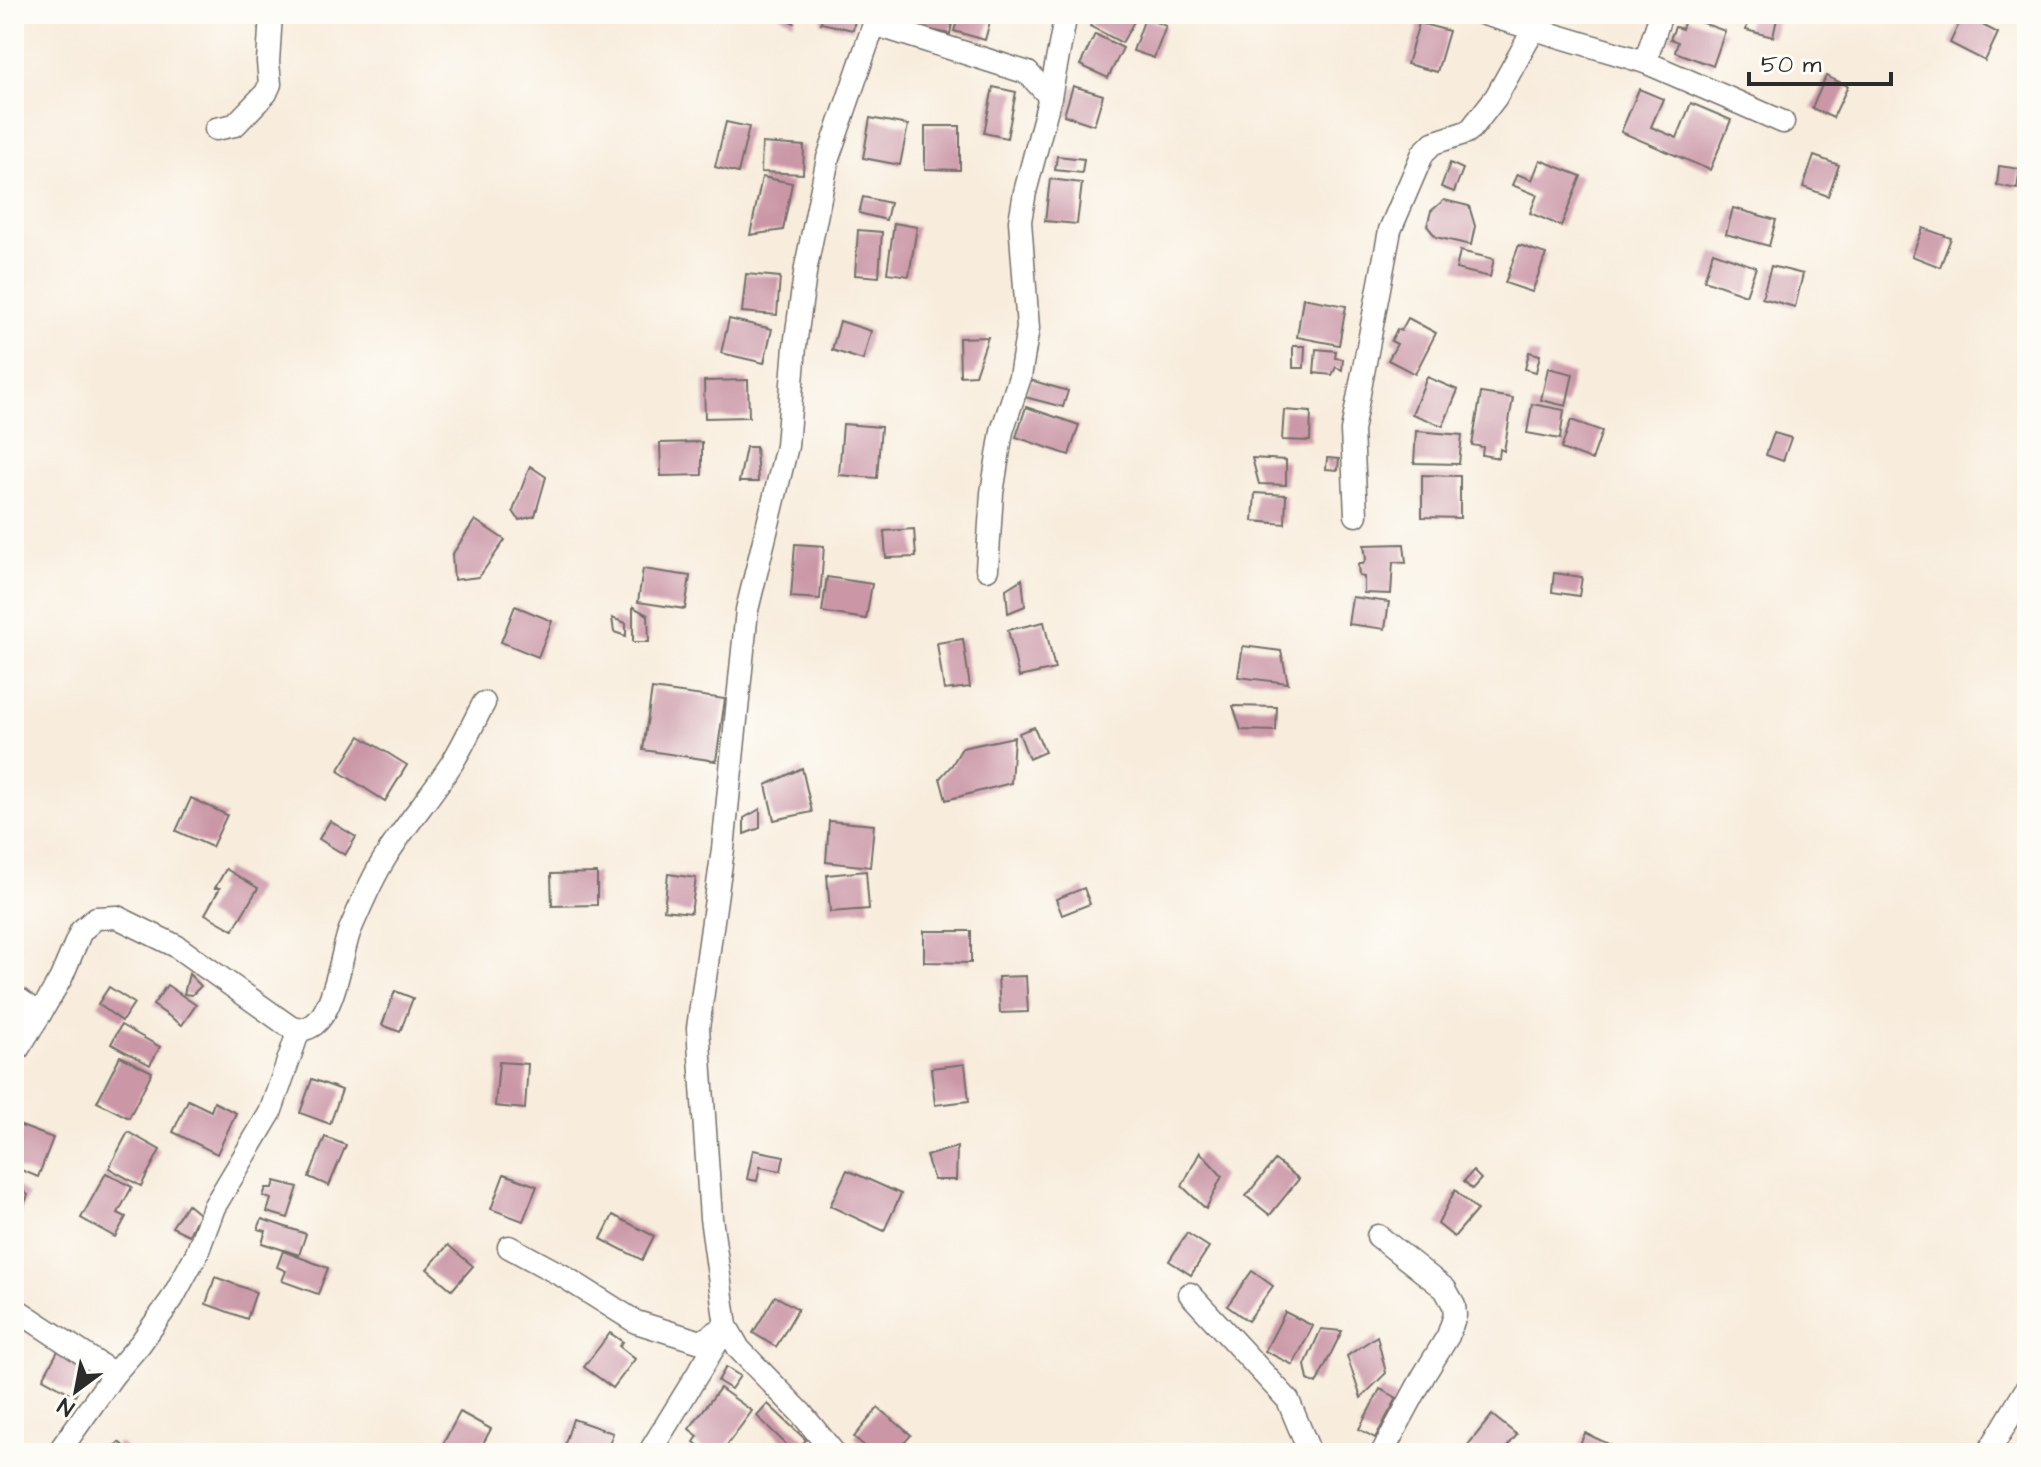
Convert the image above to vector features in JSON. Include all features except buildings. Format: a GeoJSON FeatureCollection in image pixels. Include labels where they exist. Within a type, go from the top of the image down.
{"type":"FeatureCollection","features":[{"type":"Feature","properties":{"kind":"street"},"geometry":{"type":"LineString","coordinates":[[216,129],[235,125],[266,93],[270,84],[271,14]]}},
{"type":"Feature","properties":{"kind":"street"},"geometry":{"type":"LineString","coordinates":[[987,569],[992,493],[1002,431],[1020,377],[1027,338],[1020,221],[1066,14]]}},
{"type":"Feature","properties":{"kind":"street"},"geometry":{"type":"LineString","coordinates":[[1484,14],[1645,62],[1783,122]]}},
{"type":"Feature","properties":{"kind":"street"},"geometry":{"type":"LineString","coordinates":[[1645,62],[1661,14]]}},
{"type":"Feature","properties":{"kind":"street"},"geometry":{"type":"LineString","coordinates":[[834,1453],[801,1413],[739,1349],[726,1326],[711,1218],[698,1028],[723,849],[747,610],[787,446],[806,267],[828,158],[875,19],[1028,73],[1050,97]]}},
{"type":"Feature","properties":{"kind":"street"},"geometry":{"type":"LineString","coordinates":[[1356,515],[1352,431],[1390,230],[1423,153],[1433,143],[1472,128],[1496,97],[1534,29]]}},
{"type":"Feature","properties":{"kind":"street"},"geometry":{"type":"LineString","coordinates":[[14,1055],[61,978],[81,931],[96,918],[106,915],[117,917],[176,946],[299,1030],[310,1029],[331,1001],[349,933],[384,859],[452,762],[484,703]]}},
{"type":"Feature","properties":{"kind":"street"},"geometry":{"type":"LineString","coordinates":[[14,996],[40,1014]]}},
{"type":"Feature","properties":{"kind":"street"},"geometry":{"type":"LineString","coordinates":[[58,1453],[172,1299],[197,1253],[214,1207],[270,1113],[299,1030]]}},
{"type":"Feature","properties":{"kind":"street"},"geometry":{"type":"LineString","coordinates":[[1378,1236],[1445,1289],[1454,1305],[1455,1315],[1448,1336],[1382,1453]]}},
{"type":"Feature","properties":{"kind":"street"},"geometry":{"type":"LineString","coordinates":[[509,1247],[563,1276],[636,1322],[701,1342],[726,1326]]}},
{"type":"Feature","properties":{"kind":"street"},"geometry":{"type":"LineString","coordinates":[[1190,1294],[1288,1400],[1310,1453]]}},
{"type":"Feature","properties":{"kind":"street"},"geometry":{"type":"LineString","coordinates":[[14,1308],[114,1374]]}},
{"type":"Feature","properties":{"kind":"street"},"geometry":{"type":"LineString","coordinates":[[649,1453],[726,1326]]}},
{"type":"Feature","properties":{"kind":"street"},"geometry":{"type":"LineString","coordinates":[[1988,1453],[2027,1388]]}}]}
